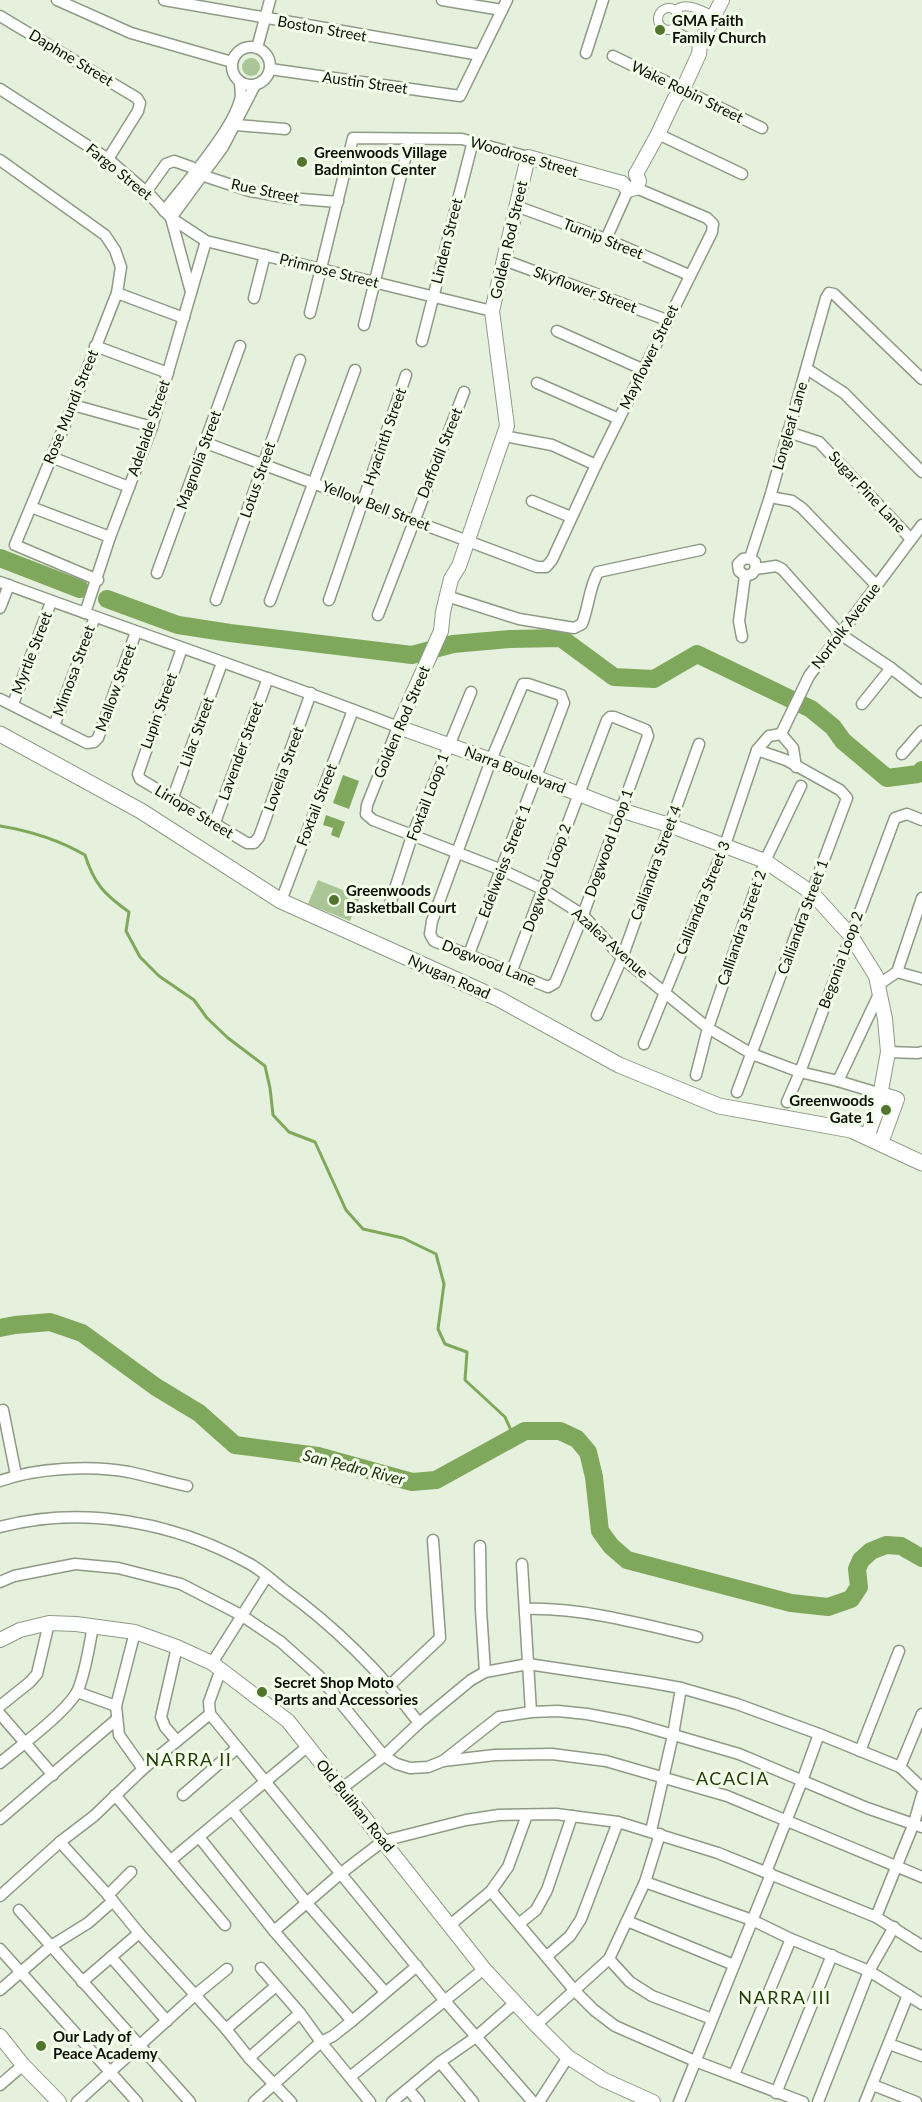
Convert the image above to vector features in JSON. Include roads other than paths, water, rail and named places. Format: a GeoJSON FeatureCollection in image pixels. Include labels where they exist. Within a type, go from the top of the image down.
{"type":"FeatureCollection","features":[{"type":"Feature","properties":{"kind":"main road","name":"Nyugan Road"},"geometry":{"type":"LineString","coordinates":[[0,734],[141,811],[281,901],[499,999],[619,1065],[719,1106],[851,1130],[922,1162]]}},
{"type":"Feature","properties":{"kind":"street"},"geometry":{"type":"LineString","coordinates":[[57,0],[131,33],[232,62]]}},
{"type":"Feature","properties":{"kind":"street","name":"Boston Street"},"geometry":{"type":"LineString","coordinates":[[164,0],[480,55]]}},
{"type":"Feature","properties":{"kind":"street"},"geometry":{"type":"LineString","coordinates":[[257,48],[270,0]]}},
{"type":"Feature","properties":{"kind":"street"},"geometry":{"type":"LineString","coordinates":[[442,0],[505,5],[480,55]]}},
{"type":"Feature","properties":{"kind":"street"},"geometry":{"type":"LineString","coordinates":[[586,53],[603,0]]}},
{"type":"Feature","properties":{"kind":"street"},"geometry":{"type":"LineString","coordinates":[[606,238],[630,184],[699,54],[700,44],[722,0]]}},
{"type":"Feature","properties":{"kind":"street"},"geometry":{"type":"LineString","coordinates":[[675,11],[679,6],[685,4],[714,16]]}},
{"type":"Feature","properties":{"kind":"street"},"geometry":{"type":"LineString","coordinates":[[672,29],[678,23],[678,14],[667,8],[659,15],[660,25],[700,44]]}},
{"type":"Feature","properties":{"kind":"street","name":"Daphne Street"},"geometry":{"type":"LineString","coordinates":[[0,16],[137,98],[140,103],[138,111],[108,159]]}},
{"type":"Feature","properties":{"kind":"street"},"geometry":{"type":"LineString","coordinates":[[251,47],[257,48],[269,58],[270,69],[265,80],[250,86],[240,82],[233,73],[232,62],[239,51],[251,47]]}},
{"type":"Feature","properties":{"kind":"street","name":"Austin Street"},"geometry":{"type":"LineString","coordinates":[[270,69],[460,96],[480,55]]}},
{"type":"Feature","properties":{"kind":"street","name":"Wake Robin Street"},"geometry":{"type":"LineString","coordinates":[[613,56],[678,91],[762,128]]}},
{"type":"Feature","properties":{"kind":"street"},"geometry":{"type":"LineString","coordinates":[[167,214],[198,173],[229,123],[241,99],[240,82]]}},
{"type":"Feature","properties":{"kind":"street"},"geometry":{"type":"LineString","coordinates":[[198,173],[223,147],[236,126],[255,85]]}},
{"type":"Feature","properties":{"kind":"street","name":"Fargo Street"},"geometry":{"type":"LineString","coordinates":[[0,89],[108,159],[167,214],[191,292]]}},
{"type":"Feature","properties":{"kind":"street"},"geometry":{"type":"LineString","coordinates":[[236,126],[285,129]]}},
{"type":"Feature","properties":{"kind":"street"},"geometry":{"type":"LineString","coordinates":[[658,134],[742,174]]}},
{"type":"Feature","properties":{"kind":"street","name":"Woodrose Street"},"geometry":{"type":"LineString","coordinates":[[310,313],[353,138],[462,139],[630,184]]}},
{"type":"Feature","properties":{"kind":"street"},"geometry":{"type":"LineString","coordinates":[[364,326],[410,139]]}},
{"type":"Feature","properties":{"kind":"street","name":"Linden Street"},"geometry":{"type":"LineString","coordinates":[[422,341],[473,141]]}},
{"type":"Feature","properties":{"kind":"street","name":"Golden Rod Street"},"geometry":{"type":"LineString","coordinates":[[442,627],[451,579],[459,566],[507,426],[492,311],[528,157]]}},
{"type":"Feature","properties":{"kind":"street","name":"Rose Mundi Street"},"geometry":{"type":"LineString","coordinates":[[0,160],[105,235],[115,250],[121,267],[117,293],[15,545],[98,580]]}},
{"type":"Feature","properties":{"kind":"street","name":"Rue Street"},"geometry":{"type":"LineString","coordinates":[[146,192],[166,164],[174,161],[198,173],[250,191],[289,198],[338,202]]}},
{"type":"Feature","properties":{"kind":"street","name":"Mayflower Street"},"geometry":{"type":"LineString","coordinates":[[546,567],[552,560],[642,369],[712,232],[713,224],[707,218],[630,184]]}},
{"type":"Feature","properties":{"kind":"street","name":"Turnip Street"},"geometry":{"type":"LineString","coordinates":[[516,207],[606,238],[689,275]]}},
{"type":"Feature","properties":{"kind":"street","name":"Primrose Street"},"geometry":{"type":"LineString","coordinates":[[167,214],[206,241],[492,311]]}},
{"type":"Feature","properties":{"kind":"street","name":"Adelaide Street"},"geometry":{"type":"LineString","coordinates":[[90,615],[110,537],[152,427],[206,241]]}},
{"type":"Feature","properties":{"kind":"street"},"geometry":{"type":"LineString","coordinates":[[254,298],[264,255]]}},
{"type":"Feature","properties":{"kind":"street","name":"Skyflower Street"},"geometry":{"type":"LineString","coordinates":[[504,260],[667,320]]}},
{"type":"Feature","properties":{"kind":"street"},"geometry":{"type":"LineString","coordinates":[[117,293],[184,318]]}},
{"type":"Feature","properties":{"kind":"street","name":"Longleaf Lane"},"geometry":{"type":"LineString","coordinates":[[750,558],[829,293],[834,294],[922,379]]}},
{"type":"Feature","properties":{"kind":"street"},"geometry":{"type":"LineString","coordinates":[[556,331],[642,369]]}},
{"type":"Feature","properties":{"kind":"street"},"geometry":{"type":"LineString","coordinates":[[95,346],[168,373]]}},
{"type":"Feature","properties":{"kind":"street","name":"Magnolia Street"},"geometry":{"type":"LineString","coordinates":[[157,573],[240,346]]}},
{"type":"Feature","properties":{"kind":"street","name":"Lotus Street"},"geometry":{"type":"LineString","coordinates":[[216,600],[300,360]]}},
{"type":"Feature","properties":{"kind":"street"},"geometry":{"type":"LineString","coordinates":[[807,369],[844,393],[922,472]]}},
{"type":"Feature","properties":{"kind":"street"},"geometry":{"type":"LineString","coordinates":[[270,602],[355,370]]}},
{"type":"Feature","properties":{"kind":"street","name":"Hyacinth Street"},"geometry":{"type":"LineString","coordinates":[[329,600],[406,375]]}},
{"type":"Feature","properties":{"kind":"street"},"geometry":{"type":"LineString","coordinates":[[537,383],[619,419]]}},
{"type":"Feature","properties":{"kind":"street","name":"Daffodil Street"},"geometry":{"type":"LineString","coordinates":[[378,615],[464,392]]}},
{"type":"Feature","properties":{"kind":"street"},"geometry":{"type":"LineString","coordinates":[[73,405],[152,427]]}},
{"type":"Feature","properties":{"kind":"street","name":"Sugar Pine Lane"},"geometry":{"type":"LineString","coordinates":[[788,432],[819,442],[911,539]]}},
{"type":"Feature","properties":{"kind":"street"},"geometry":{"type":"LineString","coordinates":[[504,436],[552,445],[596,465]]}},
{"type":"Feature","properties":{"kind":"street","name":"Yellow Bell Street"},"geometry":{"type":"LineString","coordinates":[[206,443],[537,567],[546,567]]}},
{"type":"Feature","properties":{"kind":"street"},"geometry":{"type":"LineString","coordinates":[[51,457],[129,487]]}},
{"type":"Feature","properties":{"kind":"street"},"geometry":{"type":"LineString","coordinates":[[770,497],[792,501],[802,508],[876,585]]}},
{"type":"Feature","properties":{"kind":"street"},"geometry":{"type":"LineString","coordinates":[[532,501],[571,517]]}},
{"type":"Feature","properties":{"kind":"street"},"geometry":{"type":"LineString","coordinates":[[31,507],[110,537]]}},
{"type":"Feature","properties":{"kind":"street","name":"Norfolk Avenue"},"geometry":{"type":"LineString","coordinates":[[782,732],[809,676],[922,525]]}},
{"type":"Feature","properties":{"kind":"street"},"geometry":{"type":"LineString","coordinates":[[453,598],[519,619],[574,628],[582,624],[588,608],[592,582],[598,572],[700,550]]}},
{"type":"Feature","properties":{"kind":"street"},"geometry":{"type":"LineString","coordinates":[[745,576],[738,564],[743,559],[750,558],[755,562],[756,569]]}},
{"type":"Feature","properties":{"kind":"street","name":"Golden Rod Street"},"geometry":{"type":"LineString","coordinates":[[366,814],[398,727],[423,676],[448,613],[458,582],[459,566]]}},
{"type":"Feature","properties":{"kind":"street"},"geometry":{"type":"LineString","coordinates":[[745,576],[752,574],[756,569],[776,566],[783,569],[840,634],[922,692]]}},
{"type":"Feature","properties":{"kind":"street"},"geometry":{"type":"LineString","coordinates":[[742,637],[739,621],[745,576]]}},
{"type":"Feature","properties":{"kind":"street"},"geometry":{"type":"LineString","coordinates":[[0,608],[4,584]]}},
{"type":"Feature","properties":{"kind":"street","name":"Narra Boulevard"},"geometry":{"type":"LineString","coordinates":[[4,584],[311,693],[578,795],[669,825],[765,861],[812,893],[851,936],[876,976],[885,1019],[888,1052],[874,1140]]}},
{"type":"Feature","properties":{"kind":"street","name":"Myrtle Street"},"geometry":{"type":"LineString","coordinates":[[13,704],[51,602]]}},
{"type":"Feature","properties":{"kind":"street","name":"Mimosa Street"},"geometry":{"type":"LineString","coordinates":[[54,726],[90,615]]}},
{"type":"Feature","properties":{"kind":"street","name":"Mallow Street"},"geometry":{"type":"LineString","coordinates":[[54,726],[87,743],[94,742],[98,738],[136,632]]}},
{"type":"Feature","properties":{"kind":"street","name":"Lupin Street"},"geometry":{"type":"LineString","coordinates":[[138,774],[182,648]]}},
{"type":"Feature","properties":{"kind":"street","name":"Lilac Street"},"geometry":{"type":"LineString","coordinates":[[172,800],[222,663]]}},
{"type":"Feature","properties":{"kind":"street"},"geometry":{"type":"LineString","coordinates":[[862,704],[891,668]]}},
{"type":"Feature","properties":{"kind":"street","name":"Lavender Street"},"geometry":{"type":"LineString","coordinates":[[214,825],[268,678]]}},
{"type":"Feature","properties":{"kind":"street","name":"Edelweiss Street 1"},"geometry":{"type":"LineString","coordinates":[[469,954],[536,779],[564,699],[561,695],[523,684],[491,760]]}},
{"type":"Feature","properties":{"kind":"street","name":"Foxtail Loop 1"},"geometry":{"type":"LineString","coordinates":[[390,904],[412,836],[471,692]]}},
{"type":"Feature","properties":{"kind":"street","name":"Lovelia Street"},"geometry":{"type":"LineString","coordinates":[[254,843],[259,837],[311,693]]}},
{"type":"Feature","properties":{"kind":"street"},"geometry":{"type":"LineString","coordinates":[[0,699],[54,726]]}},
{"type":"Feature","properties":{"kind":"street","name":"Foxtail Street"},"geometry":{"type":"LineString","coordinates":[[281,901],[353,710]]}},
{"type":"Feature","properties":{"kind":"street","name":"Dogwood Loop 2"},"geometry":{"type":"LineString","coordinates":[[511,973],[607,720],[610,717],[648,732]]}},
{"type":"Feature","properties":{"kind":"street"},"geometry":{"type":"LineString","coordinates":[[902,754],[922,731]]}},
{"type":"Feature","properties":{"kind":"street","name":"Dogwood Loop 1"},"geometry":{"type":"LineString","coordinates":[[552,986],[583,915],[648,732]]}},
{"type":"Feature","properties":{"kind":"street"},"geometry":{"type":"LineString","coordinates":[[782,732],[793,748],[796,767],[786,760],[757,750],[769,736],[782,732]]}},
{"type":"Feature","properties":{"kind":"street","name":"Calliandra Street 4"},"geometry":{"type":"LineString","coordinates":[[597,1015],[622,958],[699,744]]}},
{"type":"Feature","properties":{"kind":"street","name":"Calliandra Street 3"},"geometry":{"type":"LineString","coordinates":[[644,1044],[725,845],[757,750]]}},
{"type":"Feature","properties":{"kind":"street"},"geometry":{"type":"LineString","coordinates":[[457,852],[491,760]]}},
{"type":"Feature","properties":{"kind":"street","name":"Calliandra Street 1"},"geometry":{"type":"LineString","coordinates":[[736,1092],[847,798],[840,790],[796,767]]}},
{"type":"Feature","properties":{"kind":"street","name":"Liriope Street"},"geometry":{"type":"LineString","coordinates":[[138,774],[140,779],[214,825],[246,843],[254,843]]}},
{"type":"Feature","properties":{"kind":"street","name":"Calliandra Street 2"},"geometry":{"type":"LineString","coordinates":[[696,1075],[708,1028],[765,861],[801,786]]}},
{"type":"Feature","properties":{"kind":"street","name":"Azalea Avenue"},"geometry":{"type":"LineString","coordinates":[[366,814],[373,820],[542,888],[583,915],[622,958],[708,1028],[752,1054],[800,1072],[881,1094]]}},
{"type":"Feature","properties":{"kind":"street","name":"Begonia Loop 2"},"geometry":{"type":"LineString","coordinates":[[787,1102],[896,818],[907,814],[922,820]]}},
{"type":"Feature","properties":{"kind":"street","name":"Dogwood Lane"},"geometry":{"type":"LineString","coordinates":[[457,852],[432,921],[430,934],[434,941],[511,973],[548,987],[552,986]]}},
{"type":"Feature","properties":{"kind":"street"},"geometry":{"type":"LineString","coordinates":[[838,1081],[879,988],[897,972],[918,923],[922,898]]}},
{"type":"Feature","properties":{"kind":"street"},"geometry":{"type":"LineString","coordinates":[[897,972],[922,979]]}},
{"type":"Feature","properties":{"kind":"street"},"geometry":{"type":"LineString","coordinates":[[888,1052],[922,1052]]}},
{"type":"Feature","properties":{"kind":"street"},"geometry":{"type":"LineString","coordinates":[[3,1410],[16,1475]]}},
{"type":"Feature","properties":{"kind":"street"},"geometry":{"type":"LineString","coordinates":[[0,1481],[36,1471],[83,1469],[127,1472],[187,1486]]}},
{"type":"Feature","properties":{"kind":"street"},"geometry":{"type":"LineString","coordinates":[[0,1527],[26,1520],[72,1516],[121,1519],[176,1533],[219,1549],[267,1576],[347,1640],[390,1684],[419,1723]]}},
{"type":"Feature","properties":{"kind":"street"},"geometry":{"type":"LineString","coordinates":[[390,1684],[440,1638],[434,1540]]}},
{"type":"Feature","properties":{"kind":"street"},"geometry":{"type":"LineString","coordinates":[[480,1546],[485,1672]]}},
{"type":"Feature","properties":{"kind":"street"},"geometry":{"type":"LineString","coordinates":[[0,1582],[14,1576],[75,1564],[118,1568],[181,1584],[242,1615],[281,1642],[318,1675],[384,1756],[410,1768],[428,1767],[442,1761],[499,1717],[558,1711],[587,1714],[629,1722],[739,1754],[867,1808],[918,1825]]}},
{"type":"Feature","properties":{"kind":"street"},"geometry":{"type":"LineString","coordinates":[[522,1564],[531,1712]]}},
{"type":"Feature","properties":{"kind":"street"},"geometry":{"type":"LineString","coordinates":[[267,1576],[242,1615],[216,1666],[209,1702],[210,1714],[445,2001],[533,2102]]}},
{"type":"Feature","properties":{"kind":"street"},"geometry":{"type":"LineString","coordinates":[[525,1609],[540,1608],[587,1614],[697,1637]]}},
{"type":"Feature","properties":{"kind":"street"},"geometry":{"type":"LineString","coordinates":[[0,1706],[37,1674],[50,1623]]}},
{"type":"Feature","properties":{"kind":"street","name":"Old Bulihan Road"},"geometry":{"type":"LineString","coordinates":[[0,1640],[20,1630],[50,1623],[93,1626],[135,1632],[177,1647],[216,1666],[288,1721],[484,1969],[536,2025],[568,2057],[604,2080],[652,2102]]}},
{"type":"Feature","properties":{"kind":"street"},"geometry":{"type":"LineString","coordinates":[[0,1763],[51,1720],[77,1692],[93,1626]]}},
{"type":"Feature","properties":{"kind":"street"},"geometry":{"type":"LineString","coordinates":[[135,1632],[116,1706],[118,1735],[143,1769]]}},
{"type":"Feature","properties":{"kind":"street"},"geometry":{"type":"LineString","coordinates":[[177,1647],[161,1717],[165,1727],[177,1741]]}},
{"type":"Feature","properties":{"kind":"street"},"geometry":{"type":"LineString","coordinates":[[860,1751],[899,1651]]}},
{"type":"Feature","properties":{"kind":"street"},"geometry":{"type":"LineString","coordinates":[[341,1789],[384,1756],[419,1723],[471,1680],[485,1672],[528,1664],[681,1688],[737,1704],[900,1767],[922,1788]]}},
{"type":"Feature","properties":{"kind":"street"},"geometry":{"type":"LineString","coordinates":[[536,2025],[609,1959],[645,1882],[656,1833],[681,1688]]}},
{"type":"Feature","properties":{"kind":"street"},"geometry":{"type":"LineString","coordinates":[[77,1692],[116,1706]]}},
{"type":"Feature","properties":{"kind":"street"},"geometry":{"type":"LineString","coordinates":[[0,1714],[53,1775]]}},
{"type":"Feature","properties":{"kind":"street"},"geometry":{"type":"LineString","coordinates":[[0,1896],[60,1842],[94,1816],[143,1769],[210,1714]]}},
{"type":"Feature","properties":{"kind":"street"},"geometry":{"type":"LineString","coordinates":[[900,1767],[922,1714]]}},
{"type":"Feature","properties":{"kind":"street"},"geometry":{"type":"LineString","coordinates":[[0,1820],[117,1719]]}},
{"type":"Feature","properties":{"kind":"street"},"geometry":{"type":"LineString","coordinates":[[680,2102],[752,1920],[819,1734]]}},
{"type":"Feature","properties":{"kind":"street"},"geometry":{"type":"LineString","coordinates":[[171,1860],[307,1747]]}},
{"type":"Feature","properties":{"kind":"street"},"geometry":{"type":"LineString","coordinates":[[183,1795],[237,1748]]}},
{"type":"Feature","properties":{"kind":"street"},"geometry":{"type":"LineString","coordinates":[[442,1761],[495,1755],[552,1754],[606,1761],[727,1796],[922,1877]]}},
{"type":"Feature","properties":{"kind":"street"},"geometry":{"type":"LineString","coordinates":[[115,1795],[225,1925]]}},
{"type":"Feature","properties":{"kind":"street"},"geometry":{"type":"LineString","coordinates":[[876,1917],[897,1866],[918,1825],[922,1795]]}},
{"type":"Feature","properties":{"kind":"street"},"geometry":{"type":"LineString","coordinates":[[232,1811],[306,1902],[385,1992]]}},
{"type":"Feature","properties":{"kind":"street"},"geometry":{"type":"LineString","coordinates":[[274,1931],[306,1902],[383,1841],[466,1820],[499,1815],[572,1816],[618,1822],[656,1833],[768,1873],[876,1917],[922,1946]]}},
{"type":"Feature","properties":{"kind":"street"},"geometry":{"type":"LineString","coordinates":[[450,1925],[491,1891],[508,1867],[527,1815]]}},
{"type":"Feature","properties":{"kind":"street"},"geometry":{"type":"LineString","coordinates":[[520,1923],[536,1910],[547,1890],[572,1816]]}},
{"type":"Feature","properties":{"kind":"street"},"geometry":{"type":"LineString","coordinates":[[547,1956],[570,1936],[581,1919],[618,1822]]}},
{"type":"Feature","properties":{"kind":"street"},"geometry":{"type":"LineString","coordinates":[[198,1837],[274,1931],[352,2021]]}},
{"type":"Feature","properties":{"kind":"street"},"geometry":{"type":"LineString","coordinates":[[60,1842],[249,2058],[291,2102]]}},
{"type":"Feature","properties":{"kind":"street"},"geometry":{"type":"LineString","coordinates":[[0,1990],[51,1946],[88,1923],[131,1872]]}},
{"type":"Feature","properties":{"kind":"street"},"geometry":{"type":"LineString","coordinates":[[645,1882],[752,1920],[791,1939],[869,1971],[922,2004]]}},
{"type":"Feature","properties":{"kind":"street"},"geometry":{"type":"LineString","coordinates":[[491,1891],[575,1991],[615,2026],[695,2061],[803,2102]]}},
{"type":"Feature","properties":{"kind":"street"},"geometry":{"type":"LineString","coordinates":[[19,1910],[190,2102]]}},
{"type":"Feature","properties":{"kind":"street"},"geometry":{"type":"LineString","coordinates":[[627,1921],[734,1965]]}},
{"type":"Feature","properties":{"kind":"street"},"geometry":{"type":"LineString","coordinates":[[818,2102],[869,1971],[894,1927]]}},
{"type":"Feature","properties":{"kind":"street"},"geometry":{"type":"LineString","coordinates":[[82,1982],[139,1933]]}},
{"type":"Feature","properties":{"kind":"street"},"geometry":{"type":"LineString","coordinates":[[734,2075],[791,1939]]}},
{"type":"Feature","properties":{"kind":"street"},"geometry":{"type":"LineString","coordinates":[[0,1949],[137,2102]]}},
{"type":"Feature","properties":{"kind":"street"},"geometry":{"type":"LineString","coordinates":[[776,2093],[832,1955]]}},
{"type":"Feature","properties":{"kind":"street"},"geometry":{"type":"LineString","coordinates":[[111,1957],[167,2021]]}},
{"type":"Feature","properties":{"kind":"street"},"geometry":{"type":"LineString","coordinates":[[609,1959],[630,1982],[652,1996],[712,2019]]}},
{"type":"Feature","properties":{"kind":"street"},"geometry":{"type":"LineString","coordinates":[[254,2102],[321,2042],[352,2021],[417,1966]]}},
{"type":"Feature","properties":{"kind":"street"},"geometry":{"type":"LineString","coordinates":[[261,1968],[300,2013],[370,2102]]}},
{"type":"Feature","properties":{"kind":"street"},"geometry":{"type":"LineString","coordinates":[[351,2077],[484,1969]]}},
{"type":"Feature","properties":{"kind":"street"},"geometry":{"type":"LineString","coordinates":[[77,2102],[195,1995],[227,1970]]}},
{"type":"Feature","properties":{"kind":"street"},"geometry":{"type":"LineString","coordinates":[[226,2029],[276,1986]]}},
{"type":"Feature","properties":{"kind":"street"},"geometry":{"type":"LineString","coordinates":[[865,2102],[908,1995]]}},
{"type":"Feature","properties":{"kind":"street"},"geometry":{"type":"LineString","coordinates":[[392,2102],[440,2062],[476,2037],[516,2002]]}},
{"type":"Feature","properties":{"kind":"street"},"geometry":{"type":"LineString","coordinates":[[249,2058],[300,2013]]}},
{"type":"Feature","properties":{"kind":"street"},"geometry":{"type":"LineString","coordinates":[[0,2036],[52,2100]]}},
{"type":"Feature","properties":{"kind":"street"},"geometry":{"type":"LineString","coordinates":[[889,2044],[922,2056]]}},
{"type":"Feature","properties":{"kind":"street"},"geometry":{"type":"LineString","coordinates":[[538,2102],[568,2057]]}},
{"type":"Feature","properties":{"kind":"street"},"geometry":{"type":"LineString","coordinates":[[440,2062],[473,2102]]}},
{"type":"Feature","properties":{"kind":"street"},"geometry":{"type":"LineString","coordinates":[[0,2085],[23,2064]]}},
{"type":"Feature","properties":{"kind":"street"},"geometry":{"type":"LineString","coordinates":[[873,2085],[916,2102]]}},
{"type":"Feature","properties":{"kind":"street"},"geometry":{"type":"LineString","coordinates":[[408,2089],[419,2102]]}},
{"type":"Feature","properties":{"kind":"waterway"},"geometry":{"type":"LineString","coordinates":[[0,558],[80,589]]}},
{"type":"Feature","properties":{"kind":"waterway"},"geometry":{"type":"LineString","coordinates":[[107,599],[178,625],[412,655],[453,644],[510,639],[561,638],[614,677],[654,679],[697,654],[811,709],[833,727],[843,741],[887,778],[918,774],[922,770]]}},
{"type":"Feature","properties":{"kind":"waterway"},"geometry":{"type":"LineString","coordinates":[[0,826],[44,836],[85,855],[92,874],[101,888],[129,912],[126,931],[140,957],[159,976],[194,1000],[207,1018],[228,1038],[265,1066],[273,1115],[289,1132],[315,1142],[346,1210],[363,1229],[403,1238],[436,1254],[444,1284],[438,1329],[445,1344],[467,1352],[465,1380],[505,1417],[514,1437]]}},
{"type":"Feature","properties":{"kind":"waterway","name":"San Pedro River"},"geometry":{"type":"LineString","coordinates":[[0,1328],[50,1322],[82,1333],[156,1387],[199,1413],[235,1445],[318,1456],[412,1482],[436,1480],[525,1431],[560,1431],[577,1439],[588,1452],[594,1477],[600,1531],[611,1546],[627,1560],[791,1603],[828,1607],[851,1599],[859,1587],[857,1569],[861,1560],[871,1551],[886,1545],[901,1546],[922,1558]]}},
{"type":"Feature","properties":{"kind":"place","name":"GMA Faith Family Church"},"geometry":{"type":"Point","coordinates":[660,30]}},
{"type":"Feature","properties":{"kind":"place","name":"Greenwoods Village Badminton Center"},"geometry":{"type":"Point","coordinates":[302,162]}},
{"type":"Feature","properties":{"kind":"place","name":"Greenwoods Basketball Court"},"geometry":{"type":"Point","coordinates":[334,900]}},
{"type":"Feature","properties":{"kind":"place","name":"Greenwoods Gate 1"},"geometry":{"type":"Point","coordinates":[886,1110]}},
{"type":"Feature","properties":{"kind":"place","name":"Secret Shop Moto Parts and Accessories"},"geometry":{"type":"Point","coordinates":[262,1692]}},
{"type":"Feature","properties":{"kind":"place","name":"Our Lady of Peace Academy"},"geometry":{"type":"Point","coordinates":[41,2046]}},
{"type":"Feature","properties":{"kind":"district","name":"NARRA II"},"geometry":{"type":"Point","coordinates":[189,1760]}},
{"type":"Feature","properties":{"kind":"district","name":"ACACIA"},"geometry":{"type":"Point","coordinates":[733,1779]}},
{"type":"Feature","properties":{"kind":"district","name":"NARRA III"},"geometry":{"type":"Point","coordinates":[785,1998]}}]}
